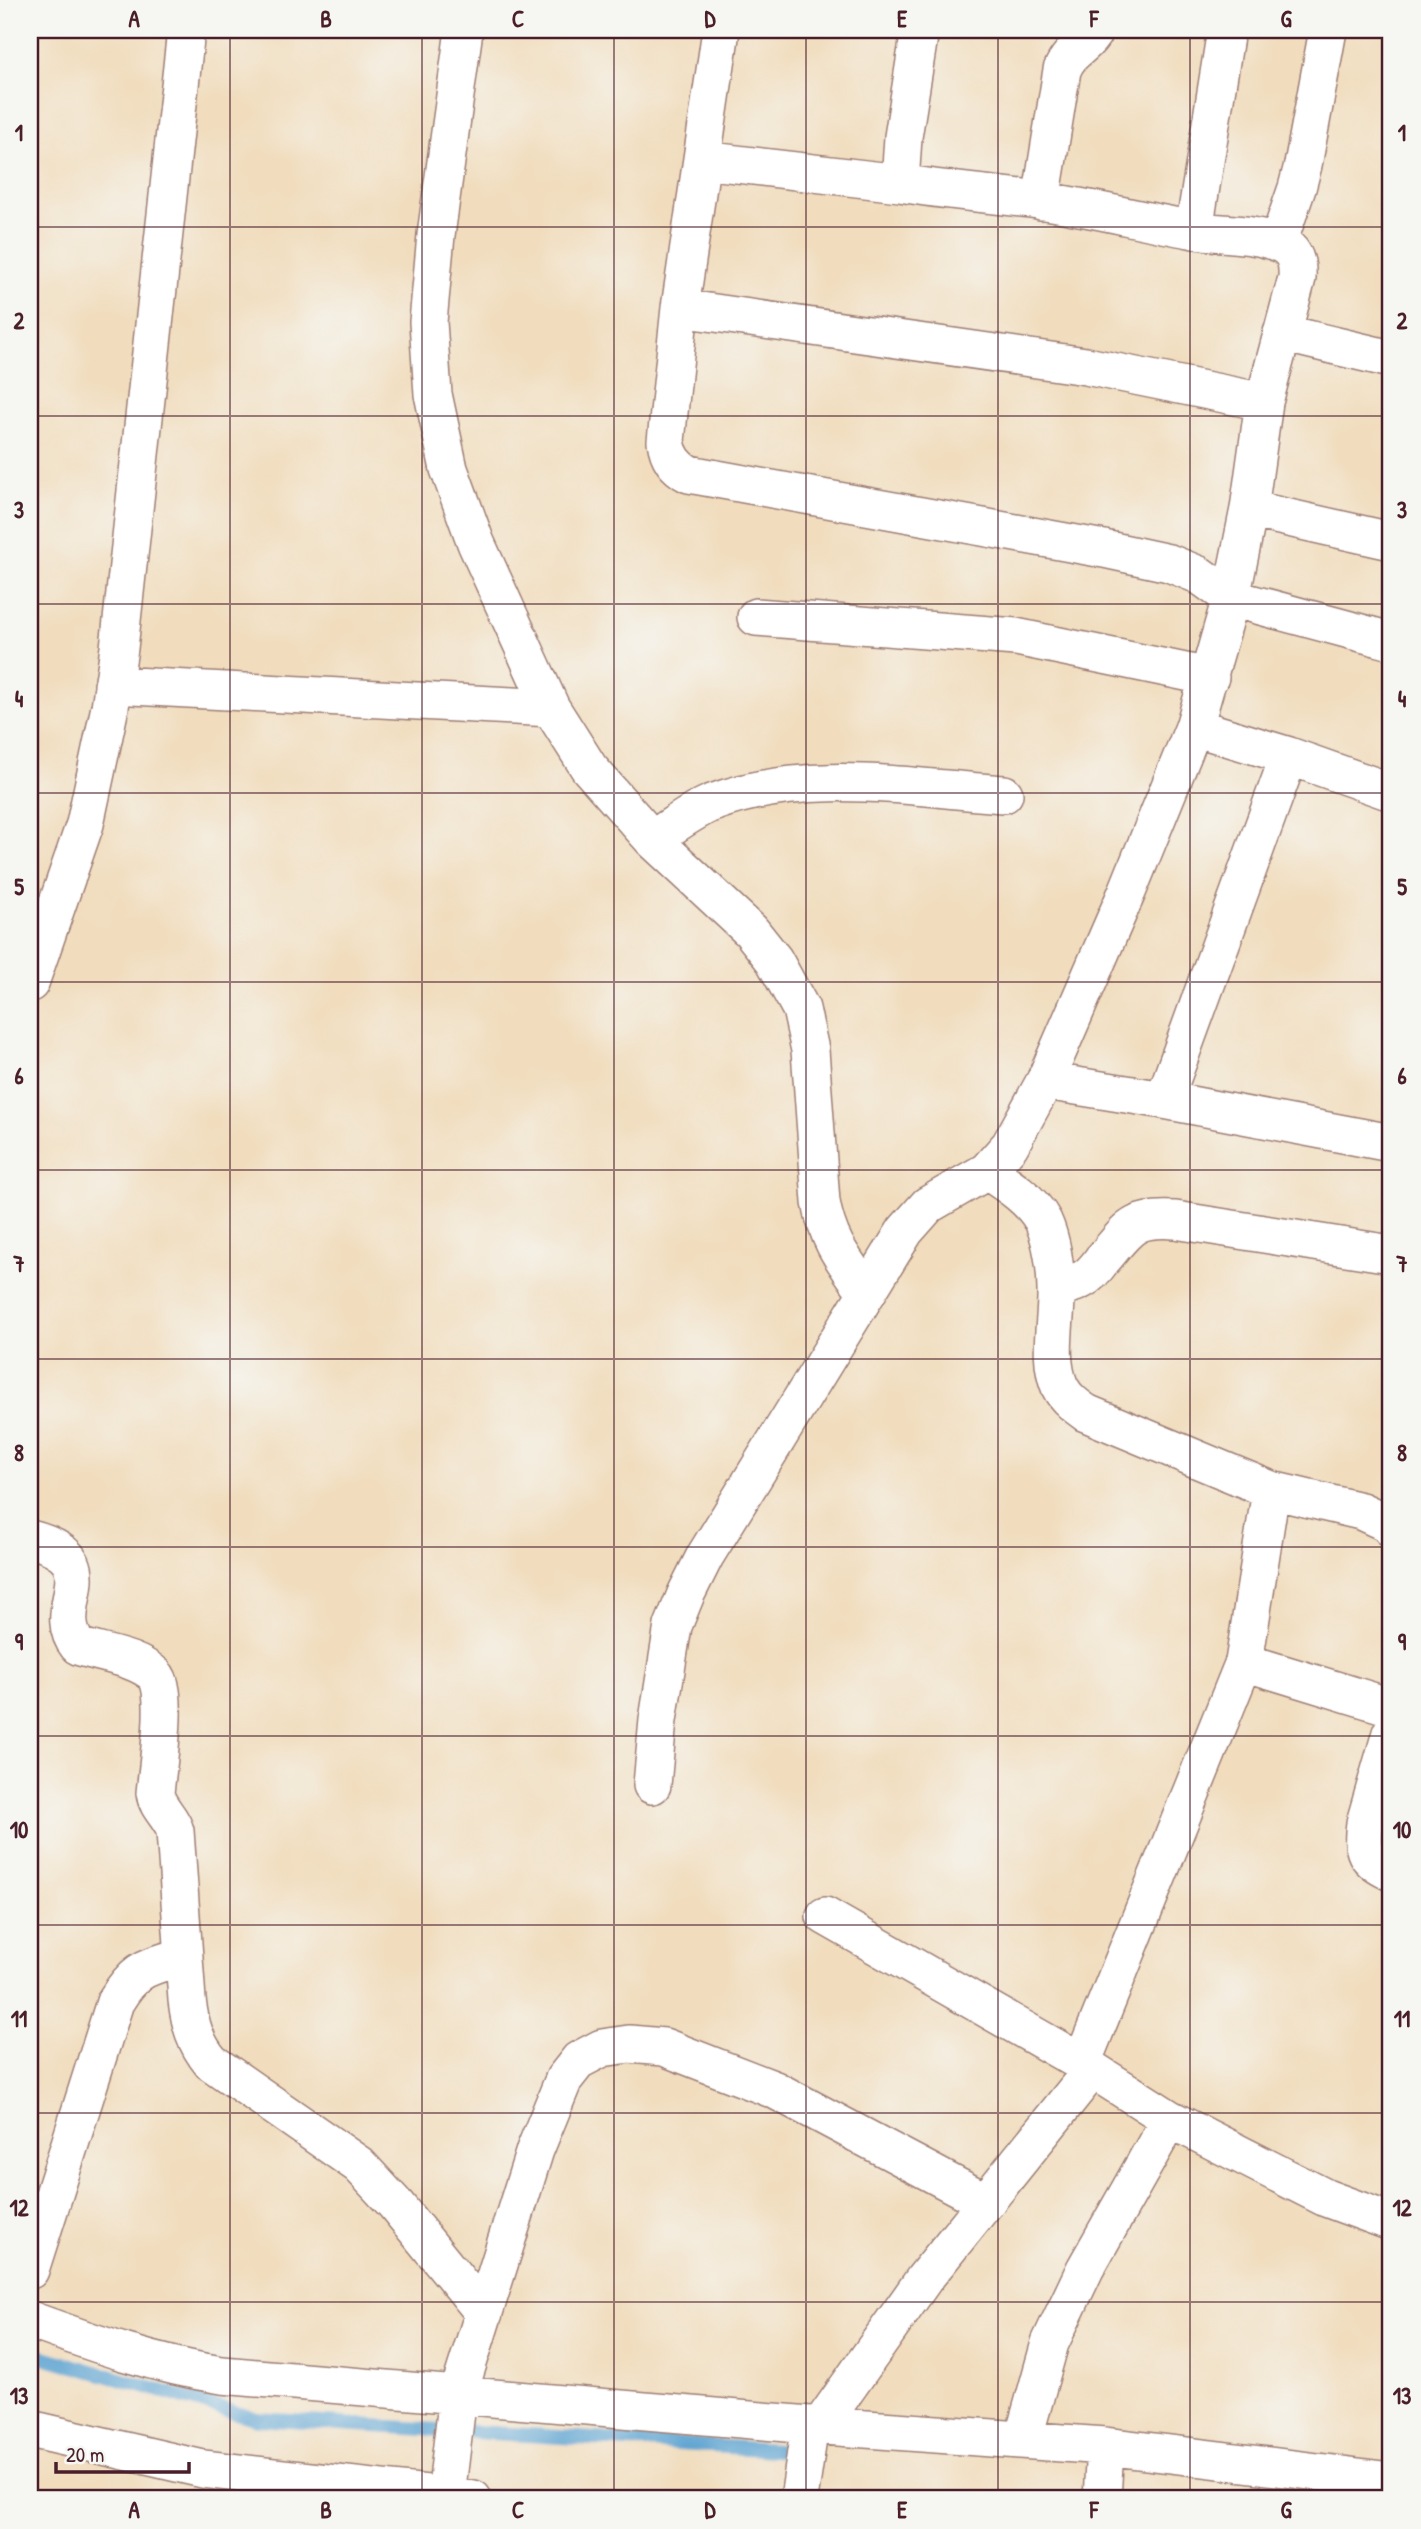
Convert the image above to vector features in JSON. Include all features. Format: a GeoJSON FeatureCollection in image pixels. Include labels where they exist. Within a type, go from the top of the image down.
{"type":"FeatureCollection","features":[{"type":"Feature","properties":{"kind":"street"},"geometry":{"type":"LineString","coordinates":[[30,983],[85,824],[113,685],[186,30]]}},
{"type":"Feature","properties":{"kind":"street"},"geometry":{"type":"LineString","coordinates":[[464,30],[436,235],[428,322],[433,394],[449,469],[476,543],[551,708],[589,768],[652,839],[751,931],[774,960],[801,1009],[810,1051],[825,1225],[833,1245],[867,1293]]}},
{"type":"Feature","properties":{"kind":"street"},"geometry":{"type":"LineString","coordinates":[[721,30],[680,308],[666,441],[672,460],[680,470],[689,474],[1169,563],[1199,575],[1231,598],[1391,641]]}},
{"type":"Feature","properties":{"kind":"street"},"geometry":{"type":"LineString","coordinates":[[900,183],[903,137],[920,30]]}},
{"type":"Feature","properties":{"kind":"street"},"geometry":{"type":"LineString","coordinates":[[1041,201],[1062,70],[1067,57],[1087,41],[1095,30]]}},
{"type":"Feature","properties":{"kind":"street"},"geometry":{"type":"LineString","coordinates":[[1194,230],[1226,30]]}},
{"type":"Feature","properties":{"kind":"street"},"geometry":{"type":"LineString","coordinates":[[1278,243],[1303,165],[1328,30]]}},
{"type":"Feature","properties":{"kind":"street"},"geometry":{"type":"LineString","coordinates":[[652,1785],[658,1720],[673,1626],[705,1556],[919,1212],[987,1171],[1010,1144],[1045,1081],[1117,918],[1194,727],[1210,677],[1231,598],[1249,509],[1264,402],[1297,278],[1298,264],[1287,248],[1278,243],[1041,201],[702,160]]}},
{"type":"Feature","properties":{"kind":"street"},"geometry":{"type":"LineString","coordinates":[[680,308],[1086,366],[1264,402]]}},
{"type":"Feature","properties":{"kind":"street"},"geometry":{"type":"LineString","coordinates":[[1282,333],[1391,359]]}},
{"type":"Feature","properties":{"kind":"street"},"geometry":{"type":"LineString","coordinates":[[1249,509],[1391,541]]}},
{"type":"Feature","properties":{"kind":"street"},"geometry":{"type":"LineString","coordinates":[[756,617],[1016,637],[1210,677]]}},
{"type":"Feature","properties":{"kind":"street"},"geometry":{"type":"LineString","coordinates":[[113,685],[551,708]]}},
{"type":"Feature","properties":{"kind":"street"},"geometry":{"type":"LineString","coordinates":[[1194,727],[1289,756],[1391,792]]}},
{"type":"Feature","properties":{"kind":"street"},"geometry":{"type":"LineString","coordinates":[[1164,1100],[1289,756]]}},
{"type":"Feature","properties":{"kind":"street"},"geometry":{"type":"LineString","coordinates":[[652,839],[709,804],[757,789],[803,783],[847,782],[1004,794]]}},
{"type":"Feature","properties":{"kind":"street"},"geometry":{"type":"LineString","coordinates":[[1045,1081],[1164,1100],[1391,1143]]}},
{"type":"Feature","properties":{"kind":"street"},"geometry":{"type":"LineString","coordinates":[[987,1171],[1014,1189],[1036,1211],[1049,1237],[1056,1289],[1055,1371],[1070,1402],[1086,1413],[1271,1489],[1361,1511],[1387,1523],[1391,1528]]}},
{"type":"Feature","properties":{"kind":"street"},"geometry":{"type":"LineString","coordinates":[[1056,1289],[1084,1279],[1129,1229],[1152,1219],[1175,1220],[1391,1254]]}},
{"type":"Feature","properties":{"kind":"street"},"geometry":{"type":"LineString","coordinates":[[799,2499],[816,2425],[1087,2066],[1244,1662],[1271,1489]]}},
{"type":"Feature","properties":{"kind":"street"},"geometry":{"type":"LineString","coordinates":[[30,1539],[58,1549],[70,1559],[73,1571],[69,1629],[78,1646],[135,1663],[156,1675],[160,1682],[162,1720],[155,1793],[156,1800],[175,1831],[190,2023],[202,2052],[211,2062],[359,2165],[396,2205],[484,2313]]}},
{"type":"Feature","properties":{"kind":"street"},"geometry":{"type":"LineString","coordinates":[[1244,1662],[1391,1707]]}},
{"type":"Feature","properties":{"kind":"street"},"geometry":{"type":"LineString","coordinates":[[1391,1732],[1365,1823],[1363,1839],[1364,1850],[1369,1859],[1391,1872]]}},
{"type":"Feature","properties":{"kind":"street"},"geometry":{"type":"LineString","coordinates":[[825,1916],[1087,2066],[1170,2119],[1326,2197],[1391,2222]]}},
{"type":"Feature","properties":{"kind":"street"},"geometry":{"type":"LineString","coordinates":[[30,2270],[115,2002],[139,1971],[184,1956]]}},
{"type":"Feature","properties":{"kind":"street"},"geometry":{"type":"LineString","coordinates":[[30,2429],[199,2484],[459,2498],[458,2395],[484,2313],[536,2150],[564,2080],[579,2060],[602,2048],[629,2044],[664,2047],[775,2090],[986,2202]]}},
{"type":"Feature","properties":{"kind":"street"},"geometry":{"type":"LineString","coordinates":[[1023,2440],[1049,2343],[1085,2269],[1170,2119]]}},
{"type":"Feature","properties":{"kind":"street"},"geometry":{"type":"LineString","coordinates":[[30,2320],[106,2348],[178,2368],[222,2375],[816,2425],[1104,2446],[1391,2481]]}},
{"type":"Feature","properties":{"kind":"street"},"geometry":{"type":"LineString","coordinates":[[1102,2499],[1104,2446]]}},
{"type":"Feature","properties":{"kind":"waterway"},"geometry":{"type":"LineString","coordinates":[[30,2353],[257,2419],[795,2451]]}}]}
